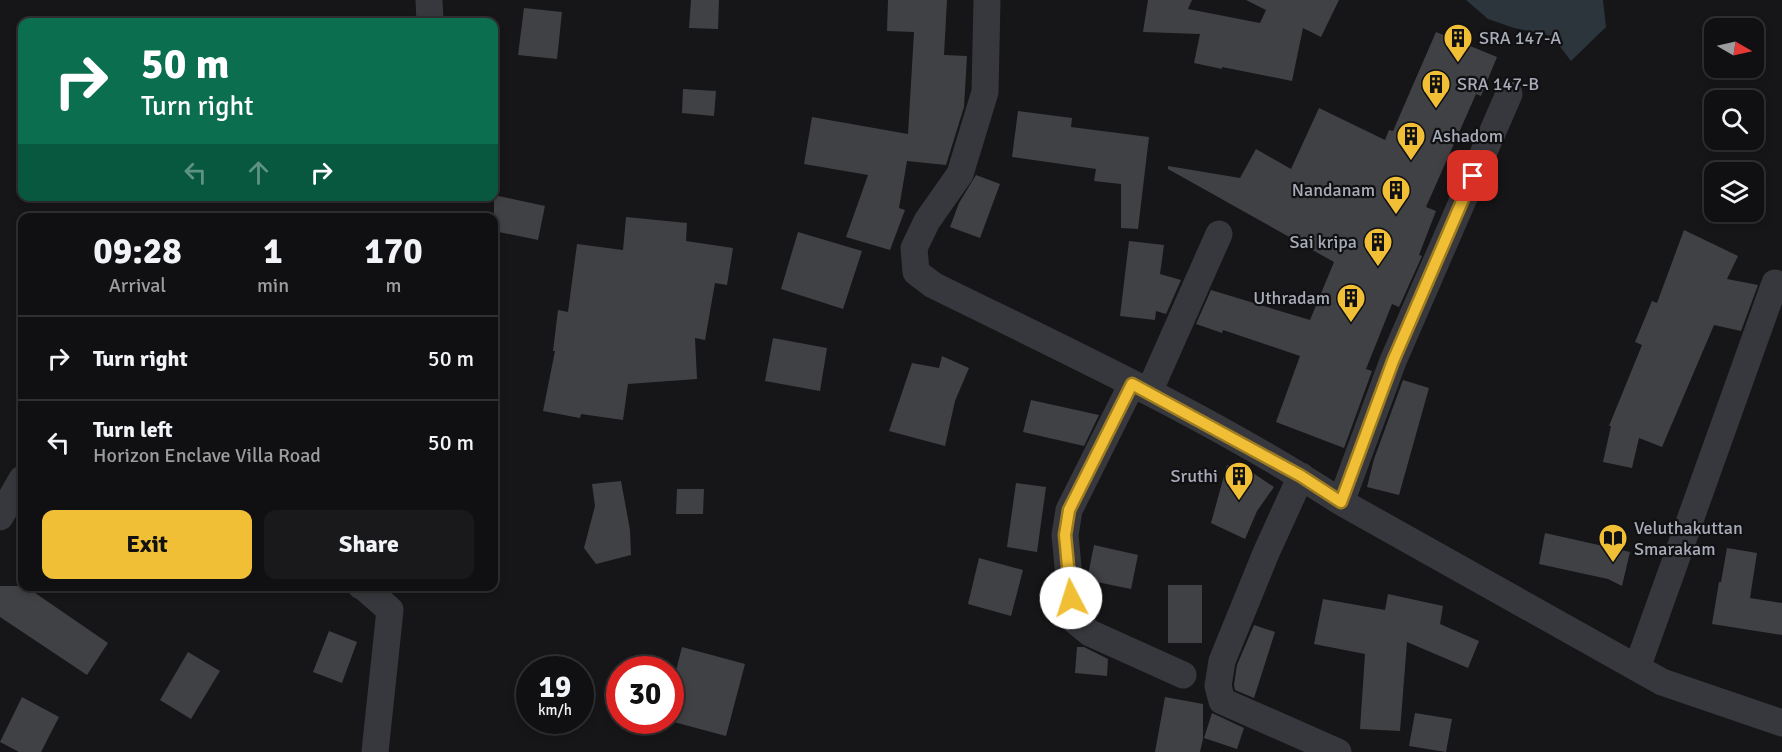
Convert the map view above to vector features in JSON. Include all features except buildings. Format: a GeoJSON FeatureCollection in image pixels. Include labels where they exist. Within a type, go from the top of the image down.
{"type":"FeatureCollection","features":[{"type":"Feature","properties":{"kind":"street"},"geometry":{"type":"LineString","coordinates":[[987,0],[985,92],[960,174],[927,221],[914,248],[916,272],[933,285],[1141,388],[1301,476],[1341,502],[1662,682],[1782,723]]}},
{"type":"Feature","properties":{"kind":"street"},"geometry":{"type":"LineString","coordinates":[[1341,502],[1393,361],[1509,94]]}},
{"type":"Feature","properties":{"kind":"street"},"geometry":{"type":"LineString","coordinates":[[1183,675],[1090,633],[1073,619],[1065,535],[1069,510],[1141,388],[1219,234]]}},
{"type":"Feature","properties":{"kind":"street"},"geometry":{"type":"LineString","coordinates":[[1637,668],[1775,283]]}},
{"type":"Feature","properties":{"kind":"street"},"geometry":{"type":"LineString","coordinates":[[1301,476],[1266,553],[1222,661],[1218,686],[1222,701],[1338,752]]}},
{"type":"Feature","properties":{"kind":"street"},"geometry":{"type":"LineString","coordinates":[[0,517],[18,486]]}},
{"type":"Feature","properties":{"kind":"street"},"geometry":{"type":"LineString","coordinates":[[368,591],[390,610],[375,752]]}},
{"type":"Feature","properties":{"kind":"shaded area"},"geometry":{"type":"Polygon","coordinates":[[[1466,0],[1603,0],[1606,27],[1571,61],[1552,36],[1514,28],[1488,19],[1466,0]]]}},
{"type":"Feature","properties":{"kind":"place","name":"SRA 147-A"},"geometry":{"type":"Point","coordinates":[1458,64]}},
{"type":"Feature","properties":{"kind":"place","name":"SRA 147-B"},"geometry":{"type":"Point","coordinates":[1436,110]}},
{"type":"Feature","properties":{"kind":"place","name":"Ashadom"},"geometry":{"type":"Point","coordinates":[1411,162]}},
{"type":"Feature","properties":{"kind":"place","name":"Nandanam"},"geometry":{"type":"Point","coordinates":[1396,216]}},
{"type":"Feature","properties":{"kind":"place","name":"Sai kripa"},"geometry":{"type":"Point","coordinates":[1378,268]}},
{"type":"Feature","properties":{"kind":"place","name":"Uthradam"},"geometry":{"type":"Point","coordinates":[1351,324]}},
{"type":"Feature","properties":{"kind":"place","name":"Sruthi"},"geometry":{"type":"Point","coordinates":[1239,502]}},
{"type":"Feature","properties":{"kind":"place","name":"Veluthakuttan Smarakam"},"geometry":{"type":"Point","coordinates":[1613,564]}},
{"type":"Feature","properties":{"kind":"route"},"geometry":{"type":"LineString","coordinates":[[1071,598],[1065,535],[1069,510],[1132,384],[1301,476],[1341,502],[1393,361],[1473,176]]}}]}
